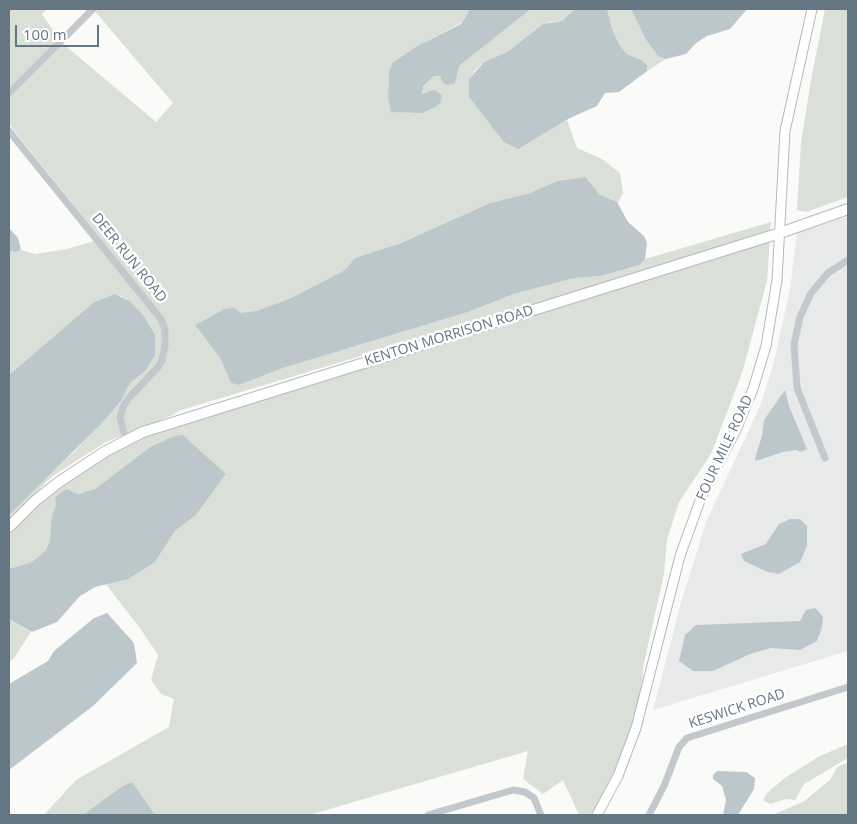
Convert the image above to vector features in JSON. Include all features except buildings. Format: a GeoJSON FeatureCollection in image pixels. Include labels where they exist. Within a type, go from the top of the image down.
{"type":"FeatureCollection","features":[{"type":"Feature","properties":{"kind":"main road","name":"FOUR MILE ROAD"},"geometry":{"type":"LineString","coordinates":[[597,815],[618,776],[636,728],[680,558],[702,495],[736,430],[753,389],[772,318],[780,233],[785,131],[812,9]]}},
{"type":"Feature","properties":{"kind":"main road","name":"KENTON MORRISON ROAD"},"geometry":{"type":"LineString","coordinates":[[9,527],[35,501],[59,482],[126,439],[180,419],[780,233],[848,209]]}},
{"type":"Feature","properties":{"kind":"street"},"geometry":{"type":"LineString","coordinates":[[9,93],[93,9]]}},
{"type":"Feature","properties":{"kind":"street","name":"DEER RUN ROAD"},"geometry":{"type":"LineString","coordinates":[[9,131],[161,319],[165,330],[165,346],[160,366],[128,399],[123,408],[120,418],[126,439]]}},
{"type":"Feature","properties":{"kind":"street"},"geometry":{"type":"LineString","coordinates":[[824,458],[797,388],[794,344],[800,317],[811,293],[828,273],[848,260]]}},
{"type":"Feature","properties":{"kind":"street","name":"KESWICK ROAD"},"geometry":{"type":"LineString","coordinates":[[649,815],[664,786],[679,747],[687,738],[848,687]]}},
{"type":"Feature","properties":{"kind":"street"},"geometry":{"type":"LineString","coordinates":[[428,815],[513,790],[530,795],[538,803],[541,815]]}},
{"type":"Feature","properties":{"kind":"shaded area"},"geometry":{"type":"Polygon","coordinates":[[[9,9],[47,9],[42,14],[61,42],[156,122],[173,103],[93,9],[470,9],[461,23],[417,46],[392,63],[389,72],[388,98],[407,113],[416,111],[422,113],[423,88],[434,76],[440,76],[459,66],[531,9],[575,9],[562,21],[549,22],[539,27],[507,52],[484,62],[469,79],[469,97],[486,117],[531,141],[567,120],[577,148],[602,159],[620,173],[623,193],[618,202],[609,201],[600,195],[584,177],[557,181],[530,193],[490,203],[401,243],[355,258],[345,270],[291,298],[256,311],[241,314],[224,309],[195,325],[220,358],[231,383],[239,385],[283,368],[468,312],[514,294],[574,278],[601,276],[630,268],[640,265],[645,259],[771,222],[770,233],[178,411],[173,415],[106,442],[62,470],[50,478],[9,523],[9,515],[74,452],[121,401],[130,383],[145,371],[123,297],[115,294],[94,302],[9,375],[9,251],[16,252],[21,250],[35,254],[67,249],[101,239],[9,124],[9,9]]]}},
{"type":"Feature","properties":{"kind":"shaded area"},"geometry":{"type":"Polygon","coordinates":[[[470,9],[531,9],[459,66],[455,83],[447,85],[442,82],[440,76],[434,76],[423,87],[422,94],[435,90],[442,95],[441,102],[435,107],[422,113],[391,112],[388,98],[389,72],[392,63],[417,46],[461,24],[470,9]]]}},
{"type":"Feature","properties":{"kind":"shaded area"},"geometry":{"type":"Polygon","coordinates":[[[575,9],[607,9],[612,29],[620,46],[627,54],[642,60],[647,65],[647,71],[619,92],[605,93],[597,106],[570,118],[518,149],[504,142],[469,97],[469,79],[484,62],[507,52],[543,24],[562,21],[575,9]]]}},
{"type":"Feature","properties":{"kind":"shaded area"},"geometry":{"type":"Polygon","coordinates":[[[607,9],[631,9],[646,40],[658,56],[666,59],[647,71],[647,65],[642,60],[627,54],[620,46],[612,29],[607,9]]]}},
{"type":"Feature","properties":{"kind":"shaded area"},"geometry":{"type":"Polygon","coordinates":[[[631,9],[747,9],[730,29],[707,36],[696,43],[686,54],[666,59],[658,56],[646,40],[631,9]]]}},
{"type":"Feature","properties":{"kind":"shaded area"},"geometry":{"type":"Polygon","coordinates":[[[825,9],[848,9],[848,197],[806,212],[797,210],[801,143],[825,9]]]}},
{"type":"Feature","properties":{"kind":"shaded area"},"geometry":{"type":"Polygon","coordinates":[[[585,177],[600,195],[617,202],[628,222],[644,236],[647,243],[645,259],[640,265],[601,276],[574,278],[514,294],[468,312],[283,368],[239,385],[231,383],[220,358],[195,325],[224,309],[234,308],[241,313],[256,311],[291,298],[345,270],[355,258],[401,243],[490,203],[530,193],[557,181],[585,177]]]}},
{"type":"Feature","properties":{"kind":"shaded area"},"geometry":{"type":"Polygon","coordinates":[[[848,216],[848,651],[653,710],[682,599],[707,520],[760,406],[773,366],[790,289],[797,233],[848,216]]]}},
{"type":"Feature","properties":{"kind":"shaded area"},"geometry":{"type":"Polygon","coordinates":[[[9,228],[18,238],[21,250],[16,252],[9,251],[9,228]]]}},
{"type":"Feature","properties":{"kind":"shaded area"},"geometry":{"type":"Polygon","coordinates":[[[770,239],[767,281],[742,373],[711,454],[679,502],[667,539],[664,574],[643,667],[642,694],[633,727],[615,775],[593,815],[579,815],[563,780],[543,794],[523,779],[528,751],[309,815],[155,815],[131,782],[83,815],[44,815],[76,780],[169,727],[174,699],[161,694],[151,680],[158,655],[105,583],[155,562],[175,531],[196,515],[226,474],[184,436],[150,447],[95,489],[78,494],[67,489],[56,504],[51,520],[50,540],[46,550],[32,562],[9,569],[9,531],[62,484],[110,453],[145,434],[770,239]]]}},
{"type":"Feature","properties":{"kind":"shaded area"},"geometry":{"type":"Polygon","coordinates":[[[115,294],[131,302],[143,315],[155,335],[155,355],[145,371],[130,383],[121,401],[102,423],[9,515],[9,375],[94,302],[115,294]]]}},
{"type":"Feature","properties":{"kind":"shaded area"},"geometry":{"type":"Polygon","coordinates":[[[785,390],[789,406],[807,449],[801,452],[796,450],[783,452],[756,461],[755,458],[762,436],[764,420],[785,390]]]}},
{"type":"Feature","properties":{"kind":"shaded area"},"geometry":{"type":"Polygon","coordinates":[[[183,435],[226,474],[196,515],[175,531],[155,562],[128,579],[95,587],[80,596],[57,622],[32,632],[9,619],[9,569],[32,562],[46,550],[50,540],[51,520],[56,504],[55,498],[67,489],[78,494],[95,489],[150,447],[175,436],[183,435]]]}},
{"type":"Feature","properties":{"kind":"shaded area"},"geometry":{"type":"Polygon","coordinates":[[[790,519],[800,519],[807,526],[807,546],[800,562],[779,574],[768,572],[744,561],[741,554],[766,544],[779,524],[790,519]]]}},
{"type":"Feature","properties":{"kind":"shaded area"},"geometry":{"type":"Polygon","coordinates":[[[815,608],[823,617],[817,641],[800,650],[771,648],[750,654],[713,671],[693,671],[679,661],[685,635],[696,625],[800,621],[806,610],[815,608]]]}},
{"type":"Feature","properties":{"kind":"shaded area"},"geometry":{"type":"Polygon","coordinates":[[[107,613],[134,643],[137,663],[93,706],[9,770],[9,684],[48,661],[54,651],[94,618],[107,613]]]}},
{"type":"Feature","properties":{"kind":"shaded area"},"geometry":{"type":"Polygon","coordinates":[[[9,619],[31,632],[14,658],[9,662],[9,619]]]}},
{"type":"Feature","properties":{"kind":"shaded area"},"geometry":{"type":"Polygon","coordinates":[[[848,744],[848,758],[804,784],[795,800],[786,799],[770,804],[763,800],[767,793],[786,777],[820,756],[848,744]]]}},
{"type":"Feature","properties":{"kind":"shaded area"},"geometry":{"type":"Polygon","coordinates":[[[848,762],[848,815],[772,815],[803,802],[830,780],[837,767],[848,762]]]}},
{"type":"Feature","properties":{"kind":"shaded area"},"geometry":{"type":"Polygon","coordinates":[[[717,771],[746,772],[755,778],[754,789],[738,815],[723,815],[726,800],[722,786],[713,779],[713,775],[717,771]]]}},
{"type":"Feature","properties":{"kind":"shaded area"},"geometry":{"type":"Polygon","coordinates":[[[132,782],[155,815],[83,815],[123,786],[132,782]]]}}]}
